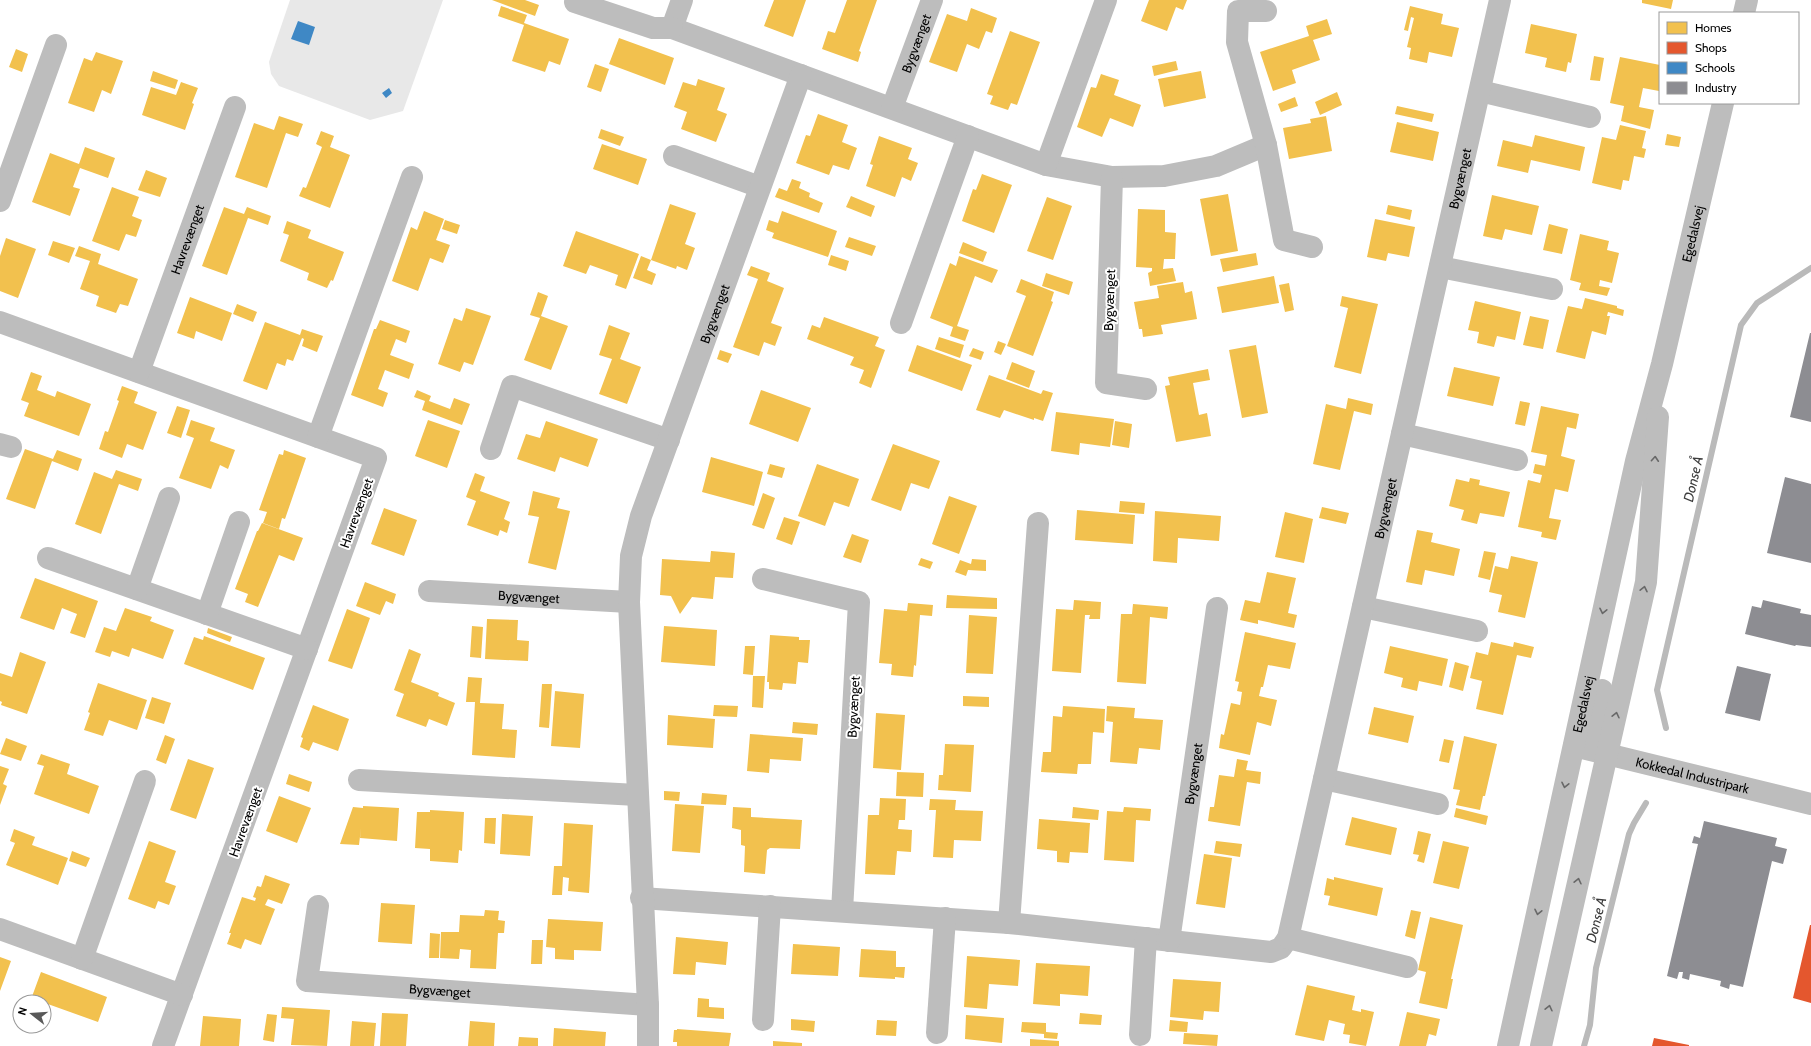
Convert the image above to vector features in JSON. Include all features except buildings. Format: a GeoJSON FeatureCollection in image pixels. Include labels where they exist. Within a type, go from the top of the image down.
{"type":"FeatureCollection","features":[{"type":"Feature","properties":{"kind":"street"},"geometry":{"type":"LineString","coordinates":[[672,28],[682,0]]}},
{"type":"Feature","properties":{"kind":"street","name":"Bygvænget"},"geometry":{"type":"LineString","coordinates":[[892,108],[932,0]]}},
{"type":"Feature","properties":{"kind":"street"},"geometry":{"type":"LineString","coordinates":[[1046,164],[1106,0]]}},
{"type":"Feature","properties":{"kind":"street","name":"Bygvænget"},"geometry":{"type":"LineString","coordinates":[[1288,938],[1500,0]]}},
{"type":"Feature","properties":{"kind":"street"},"geometry":{"type":"LineString","coordinates":[[1744,12],[1747,0]]}},
{"type":"Feature","properties":{"kind":"street"},"geometry":{"type":"LineString","coordinates":[[575,2],[653,28],[672,28],[1046,164],[1112,177],[1164,176],[1216,166],[1266,145]]}},
{"type":"Feature","properties":{"kind":"street"},"geometry":{"type":"LineString","coordinates":[[1266,11],[1238,11],[1237,42],[1266,145],[1284,240],[1312,247]]}},
{"type":"Feature","properties":{"kind":"street"},"geometry":{"type":"LineString","coordinates":[[0,201],[56,45]]}},
{"type":"Feature","properties":{"kind":"street","name":"Bygvænget"},"geometry":{"type":"LineString","coordinates":[[648,1046],[648,1005],[641,898],[628,602],[631,556],[641,516],[801,76]]}},
{"type":"Feature","properties":{"kind":"street"},"geometry":{"type":"LineString","coordinates":[[1480,91],[1590,116]]}},
{"type":"Feature","properties":{"kind":"street","name":"Egedalsvej"},"geometry":{"type":"LineString","coordinates":[[1508,1046],[1636,461],[1662,364],[1723,104]]}},
{"type":"Feature","properties":{"kind":"street","name":"Havrevænget"},"geometry":{"type":"LineString","coordinates":[[139,372],[235,107]]}},
{"type":"Feature","properties":{"kind":"street"},"geometry":{"type":"LineString","coordinates":[[901,323],[968,136]]}},
{"type":"Feature","properties":{"kind":"street"},"geometry":{"type":"LineString","coordinates":[[674,156],[760,188]]}},
{"type":"Feature","properties":{"kind":"street"},"geometry":{"type":"LineString","coordinates":[[318,437],[412,177]]}},
{"type":"Feature","properties":{"kind":"street","name":"Bygvænget"},"geometry":{"type":"LineString","coordinates":[[1112,177],[1106,383],[1146,389]]}},
{"type":"Feature","properties":{"kind":"street"},"geometry":{"type":"LineString","coordinates":[[1440,267],[1552,289]]}},
{"type":"Feature","properties":{"kind":"street","name":"Havrevænget"},"geometry":{"type":"LineString","coordinates":[[0,322],[376,458],[164,1046]]}},
{"type":"Feature","properties":{"kind":"street","name":"Egedalsvej"},"geometry":{"type":"LineString","coordinates":[[1540,1046],[1646,582],[1662,364]]}},
{"type":"Feature","properties":{"kind":"street"},"geometry":{"type":"LineString","coordinates":[[491,448],[512,386],[669,440]]}},
{"type":"Feature","properties":{"kind":"street"},"geometry":{"type":"LineString","coordinates":[[1402,434],[1516,460]]}},
{"type":"Feature","properties":{"kind":"street"},"geometry":{"type":"LineString","coordinates":[[137,589],[169,498]]}},
{"type":"Feature","properties":{"kind":"street"},"geometry":{"type":"LineString","coordinates":[[1607,753],[1593,732],[1620,605],[1625,570],[1624,518]]}},
{"type":"Feature","properties":{"kind":"street"},"geometry":{"type":"LineString","coordinates":[[207,614],[239,522]]}},
{"type":"Feature","properties":{"kind":"street"},"geometry":{"type":"LineString","coordinates":[[1010,923],[1038,523]]}},
{"type":"Feature","properties":{"kind":"street"},"geometry":{"type":"LineString","coordinates":[[48,558],[307,649]]}},
{"type":"Feature","properties":{"kind":"street","name":"Bygvænget"},"geometry":{"type":"LineString","coordinates":[[763,579],[859,602],[842,911]]}},
{"type":"Feature","properties":{"kind":"street","name":"Bygvænget"},"geometry":{"type":"LineString","coordinates":[[429,590],[628,602]]}},
{"type":"Feature","properties":{"kind":"street"},"geometry":{"type":"LineString","coordinates":[[1363,607],[1477,631]]}},
{"type":"Feature","properties":{"kind":"street","name":"Bygvænget"},"geometry":{"type":"LineString","coordinates":[[1169,941],[1218,608]]}},
{"type":"Feature","properties":{"kind":"street","name":"Kokkedal Industripark"},"geometry":{"type":"LineString","coordinates":[[1574,746],[1811,804]]}},
{"type":"Feature","properties":{"kind":"street"},"geometry":{"type":"LineString","coordinates":[[1324,779],[1438,804]]}},
{"type":"Feature","properties":{"kind":"street"},"geometry":{"type":"LineString","coordinates":[[359,780],[637,795]]}},
{"type":"Feature","properties":{"kind":"street"},"geometry":{"type":"LineString","coordinates":[[82,959],[145,781]]}},
{"type":"Feature","properties":{"kind":"street"},"geometry":{"type":"LineString","coordinates":[[641,898],[1010,923],[1271,952],[1281,948],[1288,938],[1407,967]]}},
{"type":"Feature","properties":{"kind":"street","name":"Bygvænget"},"geometry":{"type":"LineString","coordinates":[[318,906],[307,981],[648,1005]]}},
{"type":"Feature","properties":{"kind":"street"},"geometry":{"type":"LineString","coordinates":[[763,1020],[770,906]]}},
{"type":"Feature","properties":{"kind":"street"},"geometry":{"type":"LineString","coordinates":[[937,1033],[945,918]]}},
{"type":"Feature","properties":{"kind":"street"},"geometry":{"type":"LineString","coordinates":[[0,929],[182,995]]}},
{"type":"Feature","properties":{"kind":"street"},"geometry":{"type":"LineString","coordinates":[[1140,1035],[1146,938]]}},
{"type":"Feature","properties":{"kind":"shaded area"},"geometry":{"type":"Polygon","coordinates":[[[290,0],[443,0],[403,111],[370,120],[279,86],[271,74],[269,62],[290,0]]]}},
{"type":"Feature","properties":{"kind":"waterway","name":"Donse Å"},"geometry":{"type":"LineString","coordinates":[[1666,728],[1657,690],[1741,325],[1757,303],[1811,268]]}},
{"type":"Feature","properties":{"kind":"waterway","name":"Donse Å"},"geometry":{"type":"LineString","coordinates":[[1584,1046],[1590,1025],[1596,968],[1629,834],[1646,803]]}}]}
